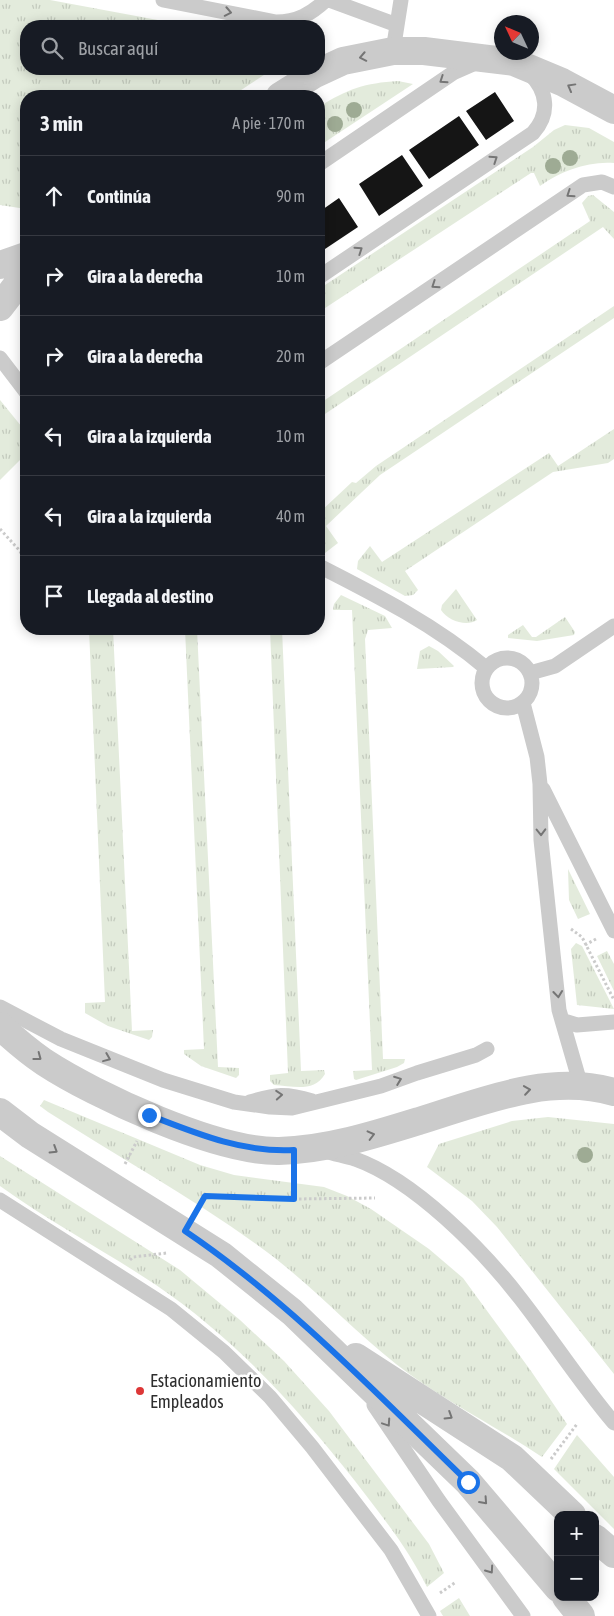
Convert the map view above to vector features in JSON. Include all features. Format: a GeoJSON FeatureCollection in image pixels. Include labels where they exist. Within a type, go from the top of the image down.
{"type":"FeatureCollection","features":[{"type":"Feature","properties":{"kind":"street"},"geometry":{"type":"LineString","coordinates":[[325,69],[342,61],[393,52],[424,51],[509,61],[562,82],[614,110]]}},
{"type":"Feature","properties":{"kind":"street"},"geometry":{"type":"LineString","coordinates":[[290,90],[313,75]]}},
{"type":"Feature","properties":{"kind":"street"},"geometry":{"type":"LineString","coordinates":[[0,265],[20,258]]}},
{"type":"Feature","properties":{"kind":"street"},"geometry":{"type":"LineString","coordinates":[[0,308],[20,281]]}},
{"type":"Feature","properties":{"kind":"street"},"geometry":{"type":"LineString","coordinates":[[0,1026],[44,1062],[105,1095],[149,1115],[196,1133],[242,1146],[277,1151],[305,1149],[393,1129],[498,1095],[542,1088],[581,1086],[614,1092]]}},
{"type":"Feature","properties":{"kind":"street"},"geometry":{"type":"LineString","coordinates":[[0,1098],[10,1120],[185,1231],[221,1256],[292,1312],[405,1390],[512,1458],[568,1511]]}},
{"type":"Feature","properties":{"kind":"street"},"geometry":{"type":"LineString","coordinates":[[292,1312],[468,1482],[554,1583]]}},
{"type":"Feature","properties":{"kind":"street"},"geometry":{"type":"LineString","coordinates":[[599,1541],[614,1554]]}},
{"type":"Feature","properties":{"kind":"street"},"geometry":{"type":"LineString","coordinates":[[569,1601],[582,1616]]}},
{"type":"Feature","properties":{"kind":"lane"},"geometry":{"type":"LineString","coordinates":[[163,0],[266,20]]}},
{"type":"Feature","properties":{"kind":"lane"},"geometry":{"type":"LineString","coordinates":[[289,20],[302,18],[316,10],[327,0],[397,24]]}},
{"type":"Feature","properties":{"kind":"lane"},"geometry":{"type":"LineString","coordinates":[[393,52],[401,0]]}},
{"type":"Feature","properties":{"kind":"lane"},"geometry":{"type":"LineString","coordinates":[[325,160],[461,68],[484,60],[509,61],[534,78],[545,96],[545,115],[541,125],[533,133],[325,273]]}},
{"type":"Feature","properties":{"kind":"lane"},"geometry":{"type":"LineString","coordinates":[[325,359],[583,185],[610,182]]}},
{"type":"Feature","properties":{"kind":"lane"},"geometry":{"type":"LineString","coordinates":[[0,358],[20,384]]}},
{"type":"Feature","properties":{"kind":"lane"},"geometry":{"type":"LineString","coordinates":[[325,569],[413,615],[462,648],[486,668]]}},
{"type":"Feature","properties":{"kind":"lane"},"geometry":{"type":"LineString","coordinates":[[530,672],[555,666],[614,626]]}},
{"type":"Feature","properties":{"kind":"lane"},"geometry":{"type":"LineString","coordinates":[[505,657],[520,661],[530,672],[532,688],[523,703],[508,708],[492,704],[482,691],[481,683],[486,668],[491,663],[505,657]]}},
{"type":"Feature","properties":{"kind":"lane"},"geometry":{"type":"LineString","coordinates":[[523,703],[537,757],[540,784],[541,840],[559,1010],[564,1021],[581,1086]]}},
{"type":"Feature","properties":{"kind":"lane"},"geometry":{"type":"LineString","coordinates":[[540,784],[614,931]]}},
{"type":"Feature","properties":{"kind":"lane"},"geometry":{"type":"LineString","coordinates":[[0,1008],[61,1039],[198,1093],[246,1104],[292,1108],[312,1101],[337,1098],[381,1086],[417,1073],[476,1056],[487,1049]]}},
{"type":"Feature","properties":{"kind":"lane"},"geometry":{"type":"LineString","coordinates":[[564,1021],[577,1025],[614,1022]]}},
{"type":"Feature","properties":{"kind":"lane"},"geometry":{"type":"LineString","coordinates":[[305,1149],[356,1160],[378,1170],[425,1202],[452,1224],[484,1255],[520,1297],[596,1402],[614,1423]]}},
{"type":"Feature","properties":{"kind":"lane"},"geometry":{"type":"LineString","coordinates":[[0,1200],[117,1272],[171,1309],[224,1352],[270,1398],[312,1447],[391,1550],[429,1607]]}},
{"type":"Feature","properties":{"kind":"lane"},"geometry":{"type":"LineString","coordinates":[[350,1368],[439,1501],[523,1616]]}},
{"type":"Feature","properties":{"kind":"path"},"geometry":{"type":"LineString","coordinates":[[0,530],[20,550]]}},
{"type":"Feature","properties":{"kind":"path"},"geometry":{"type":"LineString","coordinates":[[550,920],[582,937],[614,1000]]}},
{"type":"Feature","properties":{"kind":"path"},"geometry":{"type":"LineString","coordinates":[[114,1187],[138,1138]]}},
{"type":"Feature","properties":{"kind":"path"},"geometry":{"type":"LineString","coordinates":[[294,1199],[305,1149]]}},
{"type":"Feature","properties":{"kind":"path"},"geometry":{"type":"LineString","coordinates":[[117,1272],[133,1257],[166,1254],[185,1231],[205,1196],[294,1199],[376,1198]]}},
{"type":"Feature","properties":{"kind":"path"},"geometry":{"type":"LineString","coordinates":[[549,1462],[577,1424]]}},
{"type":"Feature","properties":{"kind":"path"},"geometry":{"type":"LineString","coordinates":[[429,1607],[456,1582]]}},
{"type":"Feature","properties":{"kind":"green space"},"geometry":{"type":"Polygon","coordinates":[[[0,0],[50,0],[158,20],[20,20],[20,75],[264,75],[241,90],[20,90],[20,208],[0,205],[0,0]]]}},
{"type":"Feature","properties":{"kind":"green space"},"geometry":{"type":"Polygon","coordinates":[[[398,81],[413,84],[325,142],[325,104],[348,91],[376,83],[398,81]]]}},
{"type":"Feature","properties":{"kind":"green space"},"geometry":{"type":"Polygon","coordinates":[[[565,125],[589,128],[614,142],[614,163],[585,165],[575,168],[540,186],[534,173],[531,173],[325,308],[325,285],[533,147],[554,130],[565,125]]]}},
{"type":"Feature","properties":{"kind":"green space"},"geometry":{"type":"Polygon","coordinates":[[[593,195],[614,212],[614,239],[603,227],[325,414],[325,400],[590,221],[582,203],[588,196],[593,195]]]}},
{"type":"Feature","properties":{"kind":"green space"},"geometry":{"type":"Polygon","coordinates":[[[614,306],[614,318],[380,475],[326,526],[338,543],[325,553],[325,507],[352,482],[356,483],[376,466],[614,306]]]}},
{"type":"Feature","properties":{"kind":"green space"},"geometry":{"type":"Polygon","coordinates":[[[0,400],[20,425],[20,460],[0,480],[0,400]]]}},
{"type":"Feature","properties":{"kind":"green space"},"geometry":{"type":"Polygon","coordinates":[[[614,429],[614,459],[608,463],[553,472],[405,571],[418,590],[413,595],[405,596],[357,569],[358,561],[370,546],[382,562],[549,453],[558,466],[614,429]]]}},
{"type":"Feature","properties":{"kind":"green space"},"geometry":{"type":"Polygon","coordinates":[[[456,589],[477,620],[468,623],[458,622],[448,617],[441,610],[442,605],[456,589]]]}},
{"type":"Feature","properties":{"kind":"green space"},"geometry":{"type":"Polygon","coordinates":[[[341,595],[385,616],[392,628],[368,630],[365,639],[383,1059],[405,1059],[404,1063],[397,1067],[356,1080],[354,1079],[353,1071],[372,1070],[352,610],[333,610],[334,604],[341,595]]]}},
{"type":"Feature","properties":{"kind":"green space"},"geometry":{"type":"Polygon","coordinates":[[[565,617],[575,632],[574,635],[537,641],[508,638],[508,635],[523,625],[532,637],[536,637],[565,617]]]}},
{"type":"Feature","properties":{"kind":"green space"},"geometry":{"type":"Polygon","coordinates":[[[89,635],[113,635],[132,1031],[153,1030],[152,1037],[149,1040],[108,1026],[85,1013],[85,1003],[105,1002],[89,635]]]}},
{"type":"Feature","properties":{"kind":"green space"},"geometry":{"type":"Polygon","coordinates":[[[185,635],[197,635],[218,1067],[239,1068],[239,1075],[236,1078],[201,1066],[184,1054],[184,1050],[204,1049],[185,635]]]}},
{"type":"Feature","properties":{"kind":"green space"},"geometry":{"type":"Polygon","coordinates":[[[270,635],[282,635],[301,1071],[324,1070],[325,1074],[315,1084],[302,1087],[274,1085],[270,1081],[270,1075],[288,1073],[270,635]]]}},
{"type":"Feature","properties":{"kind":"green space"},"geometry":{"type":"Polygon","coordinates":[[[429,646],[438,651],[454,666],[417,669],[420,651],[429,646]]]}},
{"type":"Feature","properties":{"kind":"green space"},"geometry":{"type":"Polygon","coordinates":[[[568,869],[590,914],[578,919],[569,900],[568,869]]]}},
{"type":"Feature","properties":{"kind":"green space"},"geometry":{"type":"Polygon","coordinates":[[[576,943],[582,946],[614,1009],[577,1005],[571,949],[576,943]]]}},
{"type":"Feature","properties":{"kind":"green space"},"geometry":{"type":"Polygon","coordinates":[[[607,951],[614,964],[614,991],[597,956],[607,951]]]}},
{"type":"Feature","properties":{"kind":"green space"},"geometry":{"type":"Polygon","coordinates":[[[44,1100],[200,1165],[234,1175],[324,1187],[347,1196],[371,1209],[429,1249],[463,1278],[567,1424],[542,1457],[450,1401],[396,1364],[310,1287],[256,1244],[179,1193],[48,1112],[40,1106],[44,1100]]]}},
{"type":"Feature","properties":{"kind":"green space"},"geometry":{"type":"Polygon","coordinates":[[[548,1117],[614,1124],[614,1374],[497,1227],[472,1201],[427,1167],[439,1144],[512,1121],[548,1117]]]}},
{"type":"Feature","properties":{"kind":"green space"},"geometry":{"type":"Polygon","coordinates":[[[0,1156],[180,1270],[240,1320],[284,1361],[329,1411],[429,1544],[444,1573],[427,1587],[394,1532],[333,1454],[263,1375],[212,1328],[156,1285],[38,1212],[0,1186],[0,1156]]]}},
{"type":"Feature","properties":{"kind":"green space"},"geometry":{"type":"Polygon","coordinates":[[[577,1435],[614,1477],[614,1529],[599,1514],[599,1511],[596,1511],[554,1469],[577,1435]]]}},
{"type":"Feature","properties":{"kind":"green space"},"geometry":{"type":"Polygon","coordinates":[[[459,1598],[470,1616],[443,1616],[440,1611],[459,1598]]]}},
{"type":"Feature","properties":{"kind":"building"},"geometry":{"type":"Polygon","coordinates":[[[495,92],[514,121],[486,140],[466,111],[495,92]]]}},
{"type":"Feature","properties":{"kind":"building"},"geometry":{"type":"Polygon","coordinates":[[[459,116],[479,145],[429,179],[409,150],[459,116]]]}},
{"type":"Feature","properties":{"kind":"building"},"geometry":{"type":"Polygon","coordinates":[[[402,155],[423,186],[379,216],[359,184],[402,155]]]}},
{"type":"Feature","properties":{"kind":"building"},"geometry":{"type":"Polygon","coordinates":[[[339,198],[358,227],[325,249],[325,208],[339,198]]]}},
{"type":"Feature","properties":{"kind":"place","name":"Estacionamiento Empleados"},"geometry":{"type":"Point","coordinates":[140,1391]}},
{"type":"Feature","properties":{"kind":"route"},"geometry":{"type":"LineString","coordinates":[[149,1115],[196,1133],[242,1146],[277,1151],[294,1150],[294,1199],[205,1196],[185,1231],[221,1256],[292,1312],[468,1482]]}}]}
